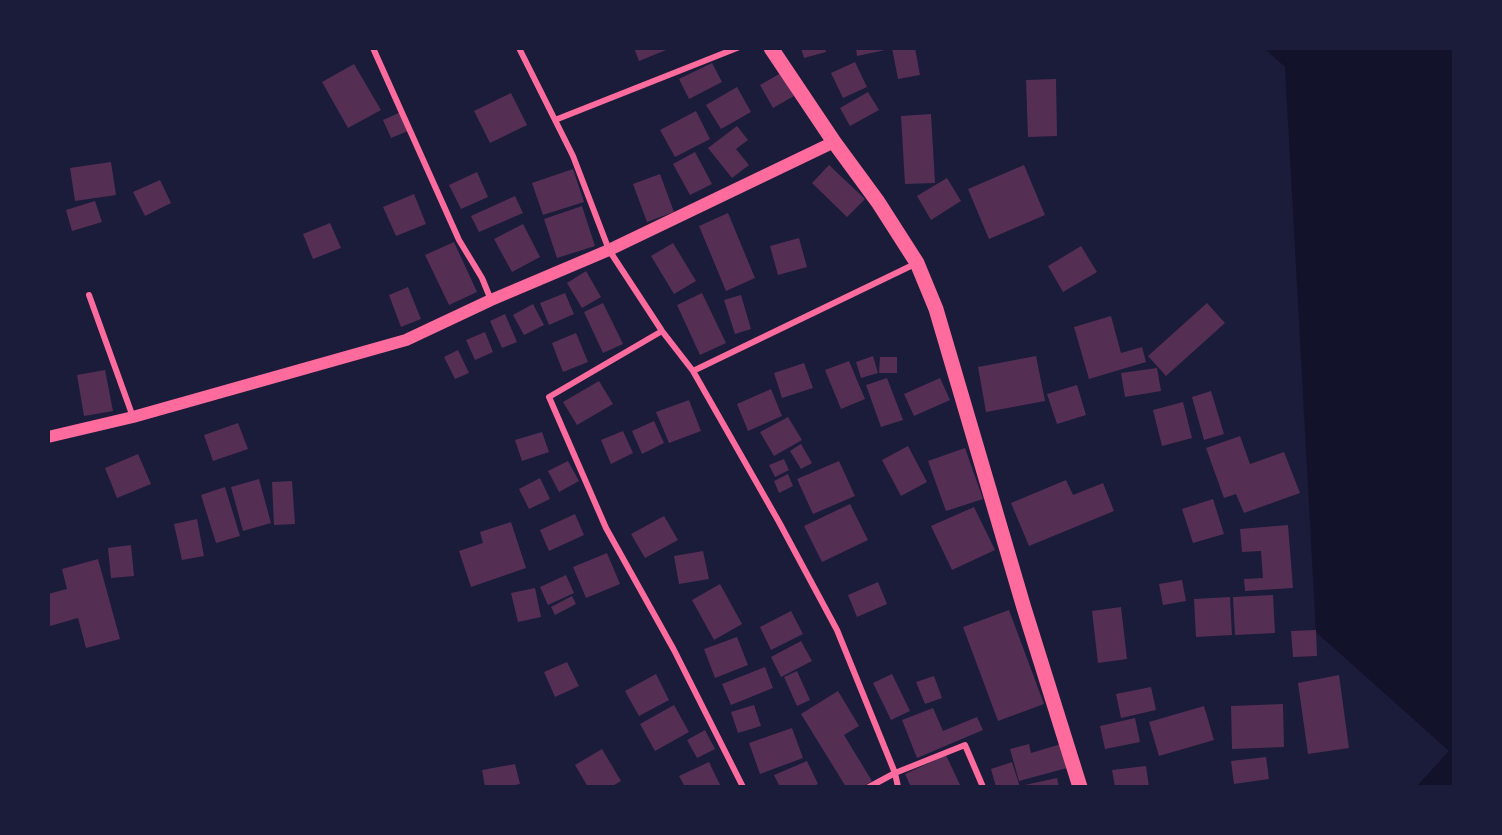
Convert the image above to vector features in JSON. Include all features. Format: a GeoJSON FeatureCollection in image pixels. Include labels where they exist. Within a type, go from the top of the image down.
{"type":"FeatureCollection","features":[{"type":"Feature","properties":{"kind":"main road"},"geometry":{"type":"LineString","coordinates":[[771,48],[834,142],[878,202],[917,263],[936,309],[1024,608],[1080,787]]}},
{"type":"Feature","properties":{"kind":"main road"},"geometry":{"type":"LineString","coordinates":[[48,437],[133,417],[406,340],[490,300],[609,250],[834,142]]}},
{"type":"Feature","properties":{"kind":"street"},"geometry":{"type":"LineString","coordinates":[[373,48],[459,240],[482,278],[490,300]]}},
{"type":"Feature","properties":{"kind":"street"},"geometry":{"type":"LineString","coordinates":[[519,48],[573,156],[609,250],[662,331],[693,371],[780,522],[837,630],[896,773],[898,787]]}},
{"type":"Feature","properties":{"kind":"street"},"geometry":{"type":"LineString","coordinates":[[555,120],[737,48]]}},
{"type":"Feature","properties":{"kind":"street"},"geometry":{"type":"LineString","coordinates":[[693,371],[917,263]]}},
{"type":"Feature","properties":{"kind":"street"},"geometry":{"type":"LineString","coordinates":[[89,295],[133,417]]}},
{"type":"Feature","properties":{"kind":"street"},"geometry":{"type":"LineString","coordinates":[[662,331],[549,397],[606,528],[674,650],[742,787]]}},
{"type":"Feature","properties":{"kind":"street"},"geometry":{"type":"LineString","coordinates":[[869,787],[896,773],[965,745],[983,787]]}},
{"type":"Feature","properties":{"kind":"shaded area"},"geometry":{"type":"Polygon","coordinates":[[[1264,48],[1454,48],[1454,787],[1416,787],[1449,751],[1316,632],[1285,67],[1264,48]]]}},
{"type":"Feature","properties":{"kind":"building"},"geometry":{"type":"Polygon","coordinates":[[[634,48],[671,48],[639,61],[634,48]]]}},
{"type":"Feature","properties":{"kind":"building"},"geometry":{"type":"Polygon","coordinates":[[[801,48],[825,48],[826,52],[804,58],[801,48]]]}},
{"type":"Feature","properties":{"kind":"building"},"geometry":{"type":"Polygon","coordinates":[[[856,48],[890,48],[890,49],[857,56],[856,48]]]}},
{"type":"Feature","properties":{"kind":"building"},"geometry":{"type":"Polygon","coordinates":[[[892,48],[915,48],[920,75],[898,79],[892,48]]]}},
{"type":"Feature","properties":{"kind":"building"},"geometry":{"type":"Polygon","coordinates":[[[855,62],[867,87],[843,98],[831,73],[855,62]]]}},
{"type":"Feature","properties":{"kind":"building"},"geometry":{"type":"Polygon","coordinates":[[[712,63],[722,82],[689,99],[679,79],[712,63]]]}},
{"type":"Feature","properties":{"kind":"building"},"geometry":{"type":"Polygon","coordinates":[[[354,64],[381,110],[348,128],[322,82],[354,64]]]}},
{"type":"Feature","properties":{"kind":"building"},"geometry":{"type":"Polygon","coordinates":[[[781,73],[794,96],[773,108],[760,85],[781,73]]]}},
{"type":"Feature","properties":{"kind":"building"},"geometry":{"type":"Polygon","coordinates":[[[1056,79],[1057,136],[1028,137],[1026,80],[1056,79]]]}},
{"type":"Feature","properties":{"kind":"building"},"geometry":{"type":"Polygon","coordinates":[[[737,87],[751,112],[721,129],[706,105],[737,87]]]}},
{"type":"Feature","properties":{"kind":"building"},"geometry":{"type":"Polygon","coordinates":[[[868,92],[879,110],[850,126],[840,108],[868,92]]]}},
{"type":"Feature","properties":{"kind":"building"},"geometry":{"type":"Polygon","coordinates":[[[511,93],[527,125],[490,143],[474,111],[511,93]]]}},
{"type":"Feature","properties":{"kind":"building"},"geometry":{"type":"Polygon","coordinates":[[[696,111],[710,139],[675,157],[660,130],[696,111]]]}},
{"type":"Feature","properties":{"kind":"building"},"geometry":{"type":"Polygon","coordinates":[[[401,112],[408,131],[391,138],[383,120],[401,112]]]}},
{"type":"Feature","properties":{"kind":"building"},"geometry":{"type":"Polygon","coordinates":[[[931,114],[935,183],[905,184],[901,116],[931,114]]]}},
{"type":"Feature","properties":{"kind":"building"},"geometry":{"type":"Polygon","coordinates":[[[737,126],[748,140],[736,149],[749,165],[732,178],[708,148],[737,126]]]}},
{"type":"Feature","properties":{"kind":"building"},"geometry":{"type":"Polygon","coordinates":[[[695,152],[712,184],[690,195],[673,164],[695,152]]]}},
{"type":"Feature","properties":{"kind":"building"},"geometry":{"type":"Polygon","coordinates":[[[111,162],[116,195],[75,201],[70,168],[111,162]]]}},
{"type":"Feature","properties":{"kind":"building"},"geometry":{"type":"Polygon","coordinates":[[[829,165],[865,199],[847,217],[812,183],[829,165]]]}},
{"type":"Feature","properties":{"kind":"building"},"geometry":{"type":"Polygon","coordinates":[[[1024,165],[1045,215],[989,239],[968,189],[1024,165]]]}},
{"type":"Feature","properties":{"kind":"building"},"geometry":{"type":"Polygon","coordinates":[[[573,169],[584,202],[543,215],[532,183],[573,169]]]}},
{"type":"Feature","properties":{"kind":"building"},"geometry":{"type":"Polygon","coordinates":[[[477,172],[488,197],[461,209],[449,185],[477,172]]]}},
{"type":"Feature","properties":{"kind":"building"},"geometry":{"type":"Polygon","coordinates":[[[660,174],[674,212],[647,222],[633,184],[660,174]]]}},
{"type":"Feature","properties":{"kind":"building"},"geometry":{"type":"Polygon","coordinates":[[[947,178],[961,201],[931,220],[917,196],[947,178]]]}},
{"type":"Feature","properties":{"kind":"building"},"geometry":{"type":"Polygon","coordinates":[[[160,180],[171,203],[145,216],[133,192],[160,180]]]}},
{"type":"Feature","properties":{"kind":"building"},"geometry":{"type":"Polygon","coordinates":[[[414,194],[426,224],[396,236],[383,207],[414,194]]]}},
{"type":"Feature","properties":{"kind":"building"},"geometry":{"type":"Polygon","coordinates":[[[515,196],[523,213],[479,232],[471,216],[515,196]]]}},
{"type":"Feature","properties":{"kind":"building"},"geometry":{"type":"Polygon","coordinates":[[[95,201],[102,222],[72,231],[66,210],[95,201]]]}},
{"type":"Feature","properties":{"kind":"building"},"geometry":{"type":"Polygon","coordinates":[[[582,206],[595,246],[557,258],[544,219],[582,206]]]}},
{"type":"Feature","properties":{"kind":"building"},"geometry":{"type":"Polygon","coordinates":[[[728,213],[755,278],[726,291],[699,226],[728,213]]]}},
{"type":"Feature","properties":{"kind":"building"},"geometry":{"type":"Polygon","coordinates":[[[330,223],[341,248],[313,259],[303,234],[330,223]]]}},
{"type":"Feature","properties":{"kind":"building"},"geometry":{"type":"Polygon","coordinates":[[[523,224],[540,257],[512,272],[494,239],[523,224]]]}},
{"type":"Feature","properties":{"kind":"building"},"geometry":{"type":"Polygon","coordinates":[[[799,238],[807,267],[778,275],[770,246],[799,238]]]}},
{"type":"Feature","properties":{"kind":"building"},"geometry":{"type":"Polygon","coordinates":[[[454,242],[477,292],[449,305],[425,255],[454,242]]]}},
{"type":"Feature","properties":{"kind":"building"},"geometry":{"type":"Polygon","coordinates":[[[673,243],[696,281],[674,294],[651,256],[673,243]]]}},
{"type":"Feature","properties":{"kind":"building"},"geometry":{"type":"Polygon","coordinates":[[[1081,246],[1097,272],[1063,292],[1048,266],[1081,246]]]}},
{"type":"Feature","properties":{"kind":"building"},"geometry":{"type":"Polygon","coordinates":[[[586,271],[601,297],[582,308],[567,283],[586,271]]]}},
{"type":"Feature","properties":{"kind":"building"},"geometry":{"type":"Polygon","coordinates":[[[408,287],[421,319],[401,327],[389,295],[408,287]]]}},
{"type":"Feature","properties":{"kind":"building"},"geometry":{"type":"Polygon","coordinates":[[[565,293],[574,314],[549,325],[540,303],[565,293]]]}},
{"type":"Feature","properties":{"kind":"building"},"geometry":{"type":"Polygon","coordinates":[[[702,293],[726,343],[700,355],[677,305],[702,293]]]}},
{"type":"Feature","properties":{"kind":"building"},"geometry":{"type":"Polygon","coordinates":[[[741,295],[751,329],[735,334],[724,300],[741,295]]]}},
{"type":"Feature","properties":{"kind":"building"},"geometry":{"type":"Polygon","coordinates":[[[603,303],[623,344],[603,353],[584,312],[603,303]]]}},
{"type":"Feature","properties":{"kind":"building"},"geometry":{"type":"Polygon","coordinates":[[[1207,303],[1225,323],[1166,376],[1148,356],[1207,303]]]}},
{"type":"Feature","properties":{"kind":"building"},"geometry":{"type":"Polygon","coordinates":[[[533,304],[544,325],[524,335],[513,315],[533,304]]]}},
{"type":"Feature","properties":{"kind":"building"},"geometry":{"type":"Polygon","coordinates":[[[505,314],[517,342],[502,348],[490,321],[505,314]]]}},
{"type":"Feature","properties":{"kind":"building"},"geometry":{"type":"Polygon","coordinates":[[[1111,316],[1121,353],[1142,347],[1146,362],[1089,379],[1074,327],[1111,316]]]}},
{"type":"Feature","properties":{"kind":"building"},"geometry":{"type":"Polygon","coordinates":[[[485,332],[493,352],[475,360],[466,340],[485,332]]]}},
{"type":"Feature","properties":{"kind":"building"},"geometry":{"type":"Polygon","coordinates":[[[576,333],[588,362],[563,372],[552,343],[576,333]]]}},
{"type":"Feature","properties":{"kind":"building"},"geometry":{"type":"Polygon","coordinates":[[[458,350],[469,373],[455,379],[444,357],[458,350]]]}},
{"type":"Feature","properties":{"kind":"building"},"geometry":{"type":"Polygon","coordinates":[[[873,356],[878,373],[861,378],[856,362],[873,356]]]}},
{"type":"Feature","properties":{"kind":"building"},"geometry":{"type":"Polygon","coordinates":[[[1036,356],[1045,401],[986,412],[978,367],[1036,356]]]}},
{"type":"Feature","properties":{"kind":"building"},"geometry":{"type":"Polygon","coordinates":[[[880,357],[897,357],[897,373],[879,373],[880,357]]]}},
{"type":"Feature","properties":{"kind":"building"},"geometry":{"type":"Polygon","coordinates":[[[849,361],[865,399],[841,409],[825,370],[849,361]]]}},
{"type":"Feature","properties":{"kind":"building"},"geometry":{"type":"Polygon","coordinates":[[[804,363],[813,388],[782,398],[774,373],[804,363]]]}},
{"type":"Feature","properties":{"kind":"building"},"geometry":{"type":"Polygon","coordinates":[[[1157,368],[1161,391],[1125,397],[1121,373],[1157,368]]]}},
{"type":"Feature","properties":{"kind":"building"},"geometry":{"type":"Polygon","coordinates":[[[105,370],[113,411],[84,416],[77,375],[105,370]]]}},
{"type":"Feature","properties":{"kind":"building"},"geometry":{"type":"Polygon","coordinates":[[[887,378],[903,420],[881,427],[866,385],[887,378]]]}},
{"type":"Feature","properties":{"kind":"building"},"geometry":{"type":"Polygon","coordinates":[[[940,378],[950,400],[914,416],[904,394],[940,378]]]}},
{"type":"Feature","properties":{"kind":"building"},"geometry":{"type":"Polygon","coordinates":[[[599,381],[613,404],[577,425],[563,402],[599,381]]]}},
{"type":"Feature","properties":{"kind":"building"},"geometry":{"type":"Polygon","coordinates":[[[1077,385],[1086,415],[1057,424],[1047,394],[1077,385]]]}},
{"type":"Feature","properties":{"kind":"building"},"geometry":{"type":"Polygon","coordinates":[[[771,389],[782,416],[748,431],[737,404],[771,389]]]}},
{"type":"Feature","properties":{"kind":"building"},"geometry":{"type":"Polygon","coordinates":[[[1211,391],[1224,434],[1204,440],[1192,397],[1211,391]]]}},
{"type":"Feature","properties":{"kind":"building"},"geometry":{"type":"Polygon","coordinates":[[[689,400],[701,431],[669,443],[656,412],[689,400]]]}},
{"type":"Feature","properties":{"kind":"building"},"geometry":{"type":"Polygon","coordinates":[[[1183,402],[1192,438],[1162,446],[1153,410],[1183,402]]]}},
{"type":"Feature","properties":{"kind":"building"},"geometry":{"type":"Polygon","coordinates":[[[788,417],[802,440],[774,456],[760,432],[788,417]]]}},
{"type":"Feature","properties":{"kind":"building"},"geometry":{"type":"Polygon","coordinates":[[[654,421],[664,443],[642,454],[632,431],[654,421]]]}},
{"type":"Feature","properties":{"kind":"building"},"geometry":{"type":"Polygon","coordinates":[[[238,423],[248,449],[213,461],[204,435],[238,423]]]}},
{"type":"Feature","properties":{"kind":"building"},"geometry":{"type":"Polygon","coordinates":[[[623,431],[633,453],[611,464],[601,440],[623,431]]]}},
{"type":"Feature","properties":{"kind":"building"},"geometry":{"type":"Polygon","coordinates":[[[542,432],[549,452],[522,461],[515,440],[542,432]]]}},
{"type":"Feature","properties":{"kind":"building"},"geometry":{"type":"Polygon","coordinates":[[[1240,436],[1250,464],[1284,452],[1300,493],[1244,513],[1236,494],[1224,498],[1206,448],[1240,436]]]}},
{"type":"Feature","properties":{"kind":"building"},"geometry":{"type":"Polygon","coordinates":[[[801,444],[812,463],[801,469],[790,451],[801,444]]]}},
{"type":"Feature","properties":{"kind":"building"},"geometry":{"type":"Polygon","coordinates":[[[908,446],[927,482],[901,496],[882,460],[908,446]]]}},
{"type":"Feature","properties":{"kind":"building"},"geometry":{"type":"Polygon","coordinates":[[[965,448],[983,499],[946,511],[928,461],[965,448]]]}},
{"type":"Feature","properties":{"kind":"building"},"geometry":{"type":"Polygon","coordinates":[[[138,454],[151,484],[117,498],[105,468],[138,454]]]}},
{"type":"Feature","properties":{"kind":"building"},"geometry":{"type":"Polygon","coordinates":[[[784,459],[789,470],[775,477],[769,465],[784,459]]]}},
{"type":"Feature","properties":{"kind":"building"},"geometry":{"type":"Polygon","coordinates":[[[568,461],[579,481],[559,492],[548,471],[568,461]]]}},
{"type":"Feature","properties":{"kind":"building"},"geometry":{"type":"Polygon","coordinates":[[[839,461],[855,496],[813,514],[797,479],[839,461]]]}},
{"type":"Feature","properties":{"kind":"building"},"geometry":{"type":"Polygon","coordinates":[[[788,474],[793,486],[779,493],[774,481],[788,474]]]}},
{"type":"Feature","properties":{"kind":"building"},"geometry":{"type":"Polygon","coordinates":[[[540,478],[550,499],[529,509],[519,489],[540,478]]]}},
{"type":"Feature","properties":{"kind":"building"},"geometry":{"type":"Polygon","coordinates":[[[259,479],[271,523],[243,531],[231,487],[259,479]]]}},
{"type":"Feature","properties":{"kind":"building"},"geometry":{"type":"Polygon","coordinates":[[[1066,480],[1073,495],[1103,483],[1114,511],[1029,546],[1011,503],[1066,480]]]}},
{"type":"Feature","properties":{"kind":"building"},"geometry":{"type":"Polygon","coordinates":[[[292,481],[295,524],[274,525],[272,482],[292,481]]]}},
{"type":"Feature","properties":{"kind":"building"},"geometry":{"type":"Polygon","coordinates":[[[225,487],[240,536],[216,543],[201,495],[225,487]]]}},
{"type":"Feature","properties":{"kind":"building"},"geometry":{"type":"Polygon","coordinates":[[[1213,499],[1224,534],[1193,543],[1182,509],[1213,499]]]}},
{"type":"Feature","properties":{"kind":"building"},"geometry":{"type":"Polygon","coordinates":[[[850,504],[868,540],[822,562],[804,526],[850,504]]]}},
{"type":"Feature","properties":{"kind":"building"},"geometry":{"type":"Polygon","coordinates":[[[974,507],[995,550],[952,570],[931,526],[974,507]]]}},
{"type":"Feature","properties":{"kind":"building"},"geometry":{"type":"Polygon","coordinates":[[[575,514],[584,535],[549,551],[540,530],[575,514]]]}},
{"type":"Feature","properties":{"kind":"building"},"geometry":{"type":"Polygon","coordinates":[[[664,516],[678,540],[645,558],[631,534],[664,516]]]}},
{"type":"Feature","properties":{"kind":"building"},"geometry":{"type":"Polygon","coordinates":[[[197,519],[204,556],[182,560],[174,524],[197,519]]]}},
{"type":"Feature","properties":{"kind":"building"},"geometry":{"type":"Polygon","coordinates":[[[511,522],[526,568],[471,587],[459,551],[483,543],[480,532],[511,522]]]}},
{"type":"Feature","properties":{"kind":"building"},"geometry":{"type":"Polygon","coordinates":[[[1288,525],[1293,588],[1245,591],[1244,579],[1263,578],[1261,551],[1242,552],[1240,529],[1288,525]]]}},
{"type":"Feature","properties":{"kind":"building"},"geometry":{"type":"Polygon","coordinates":[[[131,545],[134,576],[111,578],[108,548],[131,545]]]}},
{"type":"Feature","properties":{"kind":"building"},"geometry":{"type":"Polygon","coordinates":[[[703,551],[709,579],[679,584],[674,556],[703,551]]]}},
{"type":"Feature","properties":{"kind":"building"},"geometry":{"type":"Polygon","coordinates":[[[607,553],[620,584],[586,598],[573,567],[607,553]]]}},
{"type":"Feature","properties":{"kind":"building"},"geometry":{"type":"Polygon","coordinates":[[[98,559],[120,639],[86,648],[78,618],[50,626],[48,594],[67,589],[62,569],[98,559]]]}},
{"type":"Feature","properties":{"kind":"building"},"geometry":{"type":"Polygon","coordinates":[[[566,575],[574,593],[548,605],[540,587],[566,575]]]}},
{"type":"Feature","properties":{"kind":"building"},"geometry":{"type":"Polygon","coordinates":[[[1182,580],[1186,601],[1163,605],[1159,584],[1182,580]]]}},
{"type":"Feature","properties":{"kind":"building"},"geometry":{"type":"Polygon","coordinates":[[[878,582],[887,604],[857,617],[848,595],[878,582]]]}},
{"type":"Feature","properties":{"kind":"building"},"geometry":{"type":"Polygon","coordinates":[[[720,584],[742,624],[714,640],[692,600],[720,584]]]}},
{"type":"Feature","properties":{"kind":"building"},"geometry":{"type":"Polygon","coordinates":[[[535,588],[541,617],[518,622],[511,593],[535,588]]]}},
{"type":"Feature","properties":{"kind":"building"},"geometry":{"type":"Polygon","coordinates":[[[1273,595],[1275,633],[1235,635],[1233,597],[1273,595]]]}},
{"type":"Feature","properties":{"kind":"building"},"geometry":{"type":"Polygon","coordinates":[[[572,596],[576,604],[555,615],[551,607],[572,596]]]}},
{"type":"Feature","properties":{"kind":"building"},"geometry":{"type":"Polygon","coordinates":[[[1230,597],[1232,635],[1196,637],[1194,599],[1230,597]]]}},
{"type":"Feature","properties":{"kind":"building"},"geometry":{"type":"Polygon","coordinates":[[[1121,607],[1127,659],[1098,663],[1092,611],[1121,607]]]}},
{"type":"Feature","properties":{"kind":"building"},"geometry":{"type":"Polygon","coordinates":[[[1009,610],[1044,704],[998,721],[963,627],[1009,610]]]}},
{"type":"Feature","properties":{"kind":"building"},"geometry":{"type":"Polygon","coordinates":[[[791,611],[803,634],[771,650],[760,627],[791,611]]]}},
{"type":"Feature","properties":{"kind":"building"},"geometry":{"type":"Polygon","coordinates":[[[1316,630],[1317,656],[1293,657],[1291,631],[1316,630]]]}},
{"type":"Feature","properties":{"kind":"building"},"geometry":{"type":"Polygon","coordinates":[[[737,637],[748,665],[715,678],[704,649],[737,637]]]}},
{"type":"Feature","properties":{"kind":"building"},"geometry":{"type":"Polygon","coordinates":[[[801,641],[812,661],[781,677],[771,657],[801,641]]]}},
{"type":"Feature","properties":{"kind":"building"},"geometry":{"type":"Polygon","coordinates":[[[567,662],[579,686],[555,697],[544,672],[567,662]]]}},
{"type":"Feature","properties":{"kind":"building"},"geometry":{"type":"Polygon","coordinates":[[[765,667],[773,688],[731,705],[722,684],[765,667]]]}},
{"type":"Feature","properties":{"kind":"building"},"geometry":{"type":"Polygon","coordinates":[[[797,671],[810,700],[797,706],[784,677],[797,671]]]}},
{"type":"Feature","properties":{"kind":"building"},"geometry":{"type":"Polygon","coordinates":[[[656,674],[669,700],[639,716],[625,691],[656,674]]]}},
{"type":"Feature","properties":{"kind":"building"},"geometry":{"type":"Polygon","coordinates":[[[892,674],[910,711],[891,720],[873,683],[892,674]]]}},
{"type":"Feature","properties":{"kind":"building"},"geometry":{"type":"Polygon","coordinates":[[[1339,675],[1349,748],[1308,754],[1298,683],[1339,675]]]}},
{"type":"Feature","properties":{"kind":"building"},"geometry":{"type":"Polygon","coordinates":[[[934,676],[942,698],[925,704],[916,682],[934,676]]]}},
{"type":"Feature","properties":{"kind":"building"},"geometry":{"type":"Polygon","coordinates":[[[1151,687],[1156,710],[1121,718],[1116,694],[1151,687]]]}},
{"type":"Feature","properties":{"kind":"building"},"geometry":{"type":"Polygon","coordinates":[[[838,691],[859,726],[844,735],[872,781],[862,787],[846,787],[801,714],[838,691]]]}},
{"type":"Feature","properties":{"kind":"building"},"geometry":{"type":"Polygon","coordinates":[[[1283,704],[1284,747],[1232,749],[1231,706],[1283,704]]]}},
{"type":"Feature","properties":{"kind":"building"},"geometry":{"type":"Polygon","coordinates":[[[674,705],[689,732],[655,751],[640,724],[674,705]]]}},
{"type":"Feature","properties":{"kind":"building"},"geometry":{"type":"Polygon","coordinates":[[[754,705],[761,726],[738,733],[731,712],[754,705]]]}},
{"type":"Feature","properties":{"kind":"building"},"geometry":{"type":"Polygon","coordinates":[[[1204,706],[1214,740],[1159,756],[1149,722],[1204,706]]]}},
{"type":"Feature","properties":{"kind":"building"},"geometry":{"type":"Polygon","coordinates":[[[933,708],[943,731],[977,717],[983,730],[917,758],[902,720],[933,708]]]}},
{"type":"Feature","properties":{"kind":"building"},"geometry":{"type":"Polygon","coordinates":[[[1135,718],[1140,742],[1105,749],[1100,726],[1135,718]]]}},
{"type":"Feature","properties":{"kind":"building"},"geometry":{"type":"Polygon","coordinates":[[[792,728],[803,758],[760,774],[749,743],[792,728]]]}},
{"type":"Feature","properties":{"kind":"building"},"geometry":{"type":"Polygon","coordinates":[[[705,730],[715,749],[697,758],[687,740],[705,730]]]}},
{"type":"Feature","properties":{"kind":"building"},"geometry":{"type":"Polygon","coordinates":[[[1029,744],[1031,753],[1061,744],[1067,768],[1019,781],[1010,749],[1029,744]]]}},
{"type":"Feature","properties":{"kind":"building"},"geometry":{"type":"Polygon","coordinates":[[[602,749],[621,781],[611,787],[588,787],[575,765],[602,749]]]}},
{"type":"Feature","properties":{"kind":"building"},"geometry":{"type":"Polygon","coordinates":[[[946,755],[961,787],[911,787],[905,774],[946,755]]]}},
{"type":"Feature","properties":{"kind":"building"},"geometry":{"type":"Polygon","coordinates":[[[1266,757],[1269,779],[1234,784],[1231,761],[1266,757]]]}},
{"type":"Feature","properties":{"kind":"building"},"geometry":{"type":"Polygon","coordinates":[[[807,761],[818,784],[811,787],[780,787],[774,775],[807,761]]]}},
{"type":"Feature","properties":{"kind":"building"},"geometry":{"type":"Polygon","coordinates":[[[709,762],[721,787],[685,787],[679,776],[709,762]]]}},
{"type":"Feature","properties":{"kind":"building"},"geometry":{"type":"Polygon","coordinates":[[[1012,762],[1020,787],[996,787],[991,769],[1012,762]]]}},
{"type":"Feature","properties":{"kind":"building"},"geometry":{"type":"Polygon","coordinates":[[[515,764],[520,784],[485,787],[482,770],[515,764]]]}},
{"type":"Feature","properties":{"kind":"building"},"geometry":{"type":"Polygon","coordinates":[[[1146,766],[1149,787],[1115,787],[1112,770],[1146,766]]]}},
{"type":"Feature","properties":{"kind":"building"},"geometry":{"type":"Polygon","coordinates":[[[1057,778],[1059,787],[1026,787],[1025,785],[1057,778]]]}}]}
